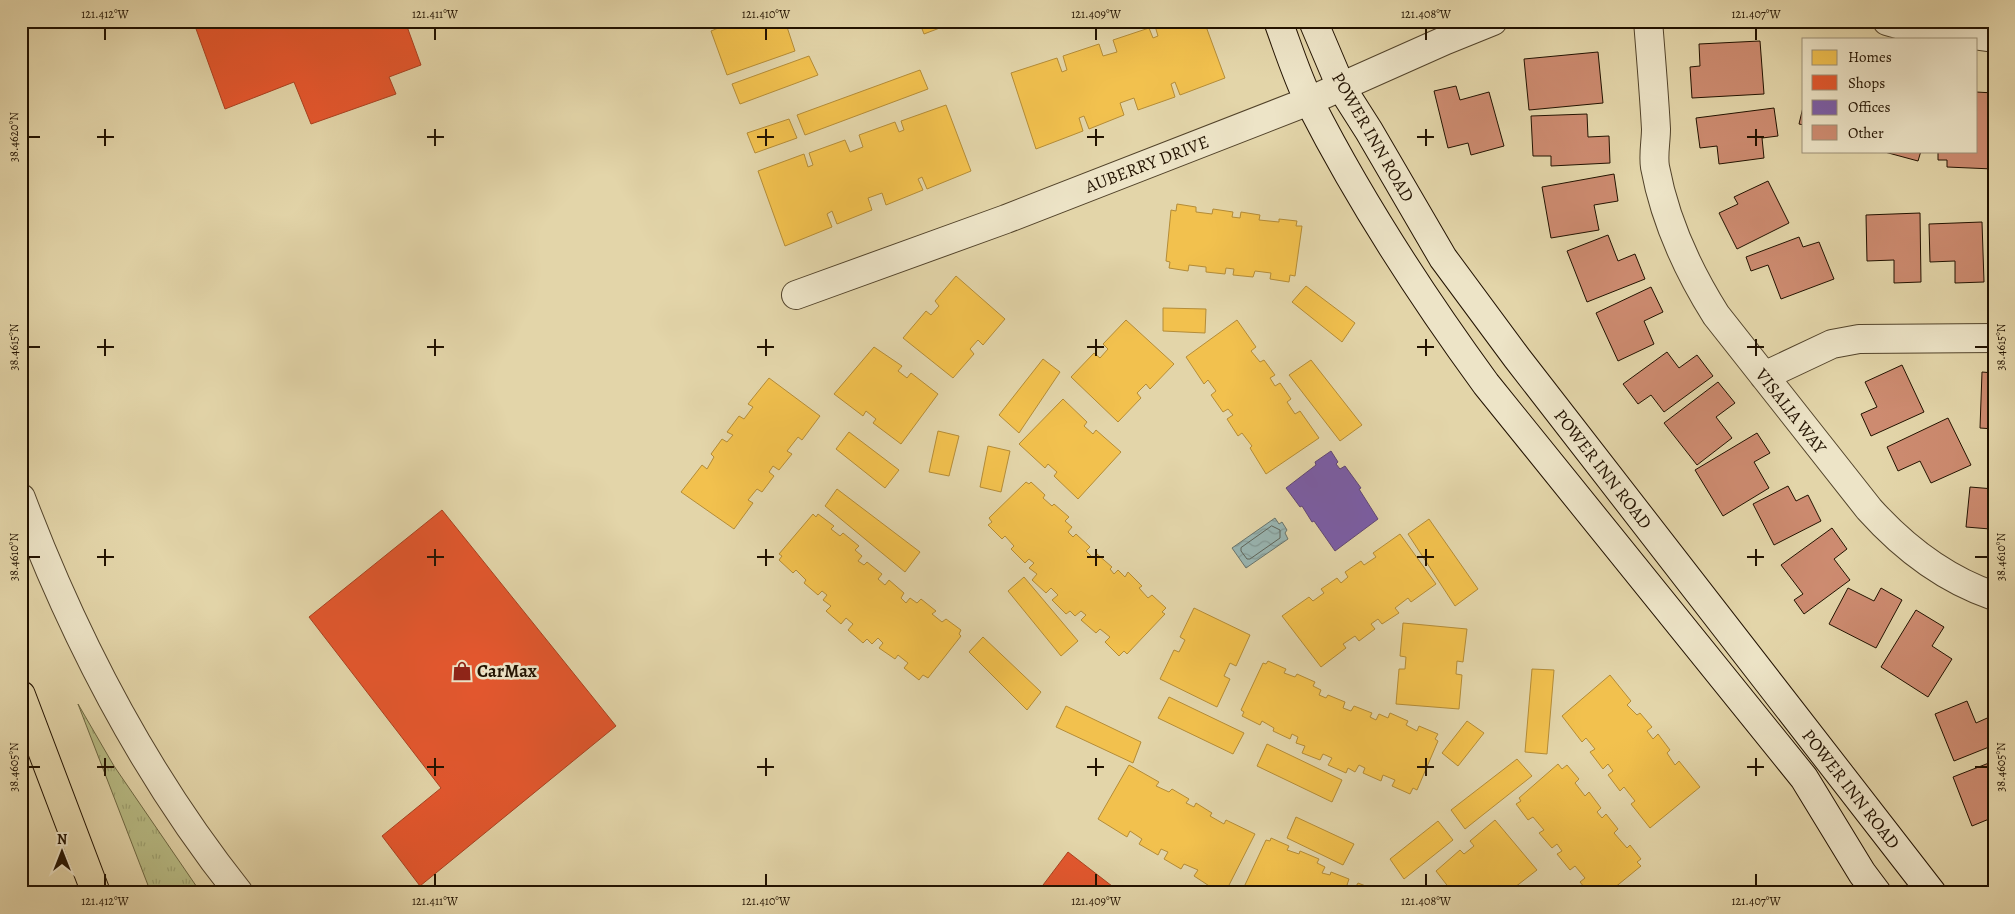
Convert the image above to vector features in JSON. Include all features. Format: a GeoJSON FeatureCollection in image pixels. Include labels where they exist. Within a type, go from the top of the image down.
{"type":"FeatureCollection","features":[{"type":"Feature","properties":{"kind":"highway"},"geometry":{"type":"LineString","coordinates":[[21,696],[96,893]]}},
{"type":"Feature","properties":{"kind":"highway"},"geometry":{"type":"LineString","coordinates":[[52,775],[104,893]]}},
{"type":"Feature","properties":{"kind":"street","name":"POWER INN ROAD"},"geometry":{"type":"LineString","coordinates":[[1278,21],[1309,101],[1356,186],[1409,272],[1463,352],[1486,384],[1804,778],[1877,893]]}},
{"type":"Feature","properties":{"kind":"street","name":"POWER INN ROAD"},"geometry":{"type":"LineString","coordinates":[[1312,21],[1340,87],[1369,131],[1448,266],[1523,366],[1932,893]]}},
{"type":"Feature","properties":{"kind":"street","name":"AUBERRY DRIVE"},"geometry":{"type":"LineString","coordinates":[[796,295],[1006,218],[1309,101],[1493,21]]}},
{"type":"Feature","properties":{"kind":"street","name":"VISALIA WAY"},"geometry":{"type":"LineString","coordinates":[[1648,21],[1656,131],[1654,164],[1671,228],[1684,258],[1716,315],[1869,509],[1888,530],[1932,566],[1956,580],[1994,596]]}},
{"type":"Feature","properties":{"kind":"street"},"geometry":{"type":"LineString","coordinates":[[1887,21],[1901,25],[1994,38]]}},
{"type":"Feature","properties":{"kind":"street"},"geometry":{"type":"LineString","coordinates":[[1764,376],[1824,348],[1859,339],[1994,338]]}},
{"type":"Feature","properties":{"kind":"street"},"geometry":{"type":"LineString","coordinates":[[21,498],[51,574],[76,629],[136,744],[186,821],[239,893]]}},
{"type":"Feature","properties":{"kind":"green space"},"geometry":{"type":"Polygon","coordinates":[[[78,704],[114,766],[201,893],[151,893],[78,704]]]}},
{"type":"Feature","properties":{"kind":"water"},"geometry":{"type":"Polygon","coordinates":[[[1275,518],[1279,524],[1282,522],[1287,530],[1285,533],[1288,539],[1246,568],[1232,548],[1275,518]]]}},
{"type":"Feature","properties":{"kind":"building: Homes"},"geometry":{"type":"Polygon","coordinates":[[[707,21],[785,21],[795,51],[727,75],[711,31],[723,26],[721,22],[709,26],[707,21]]]}},
{"type":"Feature","properties":{"kind":"building: Homes"},"geometry":{"type":"Polygon","coordinates":[[[919,21],[958,21],[924,34],[919,21]]]}},
{"type":"Feature","properties":{"kind":"building: Homes"},"geometry":{"type":"Polygon","coordinates":[[[1170,21],[1204,21],[1225,78],[1180,95],[1175,82],[1171,84],[1175,97],[1138,110],[1134,98],[1120,103],[1124,115],[1089,129],[1084,116],[1079,118],[1083,131],[1036,149],[1011,73],[1057,58],[1062,72],[1067,70],[1063,56],[1099,44],[1103,56],[1117,52],[1113,40],[1149,28],[1153,38],[1158,36],[1155,26],[1170,21]]]}},
{"type":"Feature","properties":{"kind":"building: Homes"},"geometry":{"type":"Polygon","coordinates":[[[809,56],[818,75],[740,104],[732,84],[809,56]]]}},
{"type":"Feature","properties":{"kind":"building: Homes"},"geometry":{"type":"Polygon","coordinates":[[[920,70],[928,89],[805,135],[797,115],[920,70]]]}},
{"type":"Feature","properties":{"kind":"building: Homes"},"geometry":{"type":"Polygon","coordinates":[[[946,105],[971,171],[927,189],[922,177],[918,179],[923,190],[886,205],[882,193],[868,198],[872,210],[837,224],[832,211],[827,214],[832,227],[785,246],[758,171],[804,154],[808,167],[813,165],[809,153],[845,140],[850,152],[863,147],[859,135],[895,122],[899,132],[904,130],[901,121],[946,105]]]}},
{"type":"Feature","properties":{"kind":"building: Homes"},"geometry":{"type":"Polygon","coordinates":[[[789,119],[797,138],[755,153],[747,133],[789,119]]]}},
{"type":"Feature","properties":{"kind":"building: Homes"},"geometry":{"type":"Polygon","coordinates":[[[1177,204],[1196,207],[1196,212],[1212,214],[1213,209],[1233,212],[1232,217],[1240,218],[1241,212],[1260,215],[1259,220],[1279,222],[1279,219],[1297,221],[1296,226],[1302,226],[1295,276],[1290,275],[1289,282],[1270,279],[1271,273],[1255,271],[1253,277],[1233,275],[1234,269],[1226,268],[1225,274],[1206,272],[1206,267],[1189,265],[1188,271],[1169,268],[1170,262],[1166,261],[1171,210],[1176,211],[1177,204]]]}},
{"type":"Feature","properties":{"kind":"building: Homes"},"geometry":{"type":"Polygon","coordinates":[[[956,276],[1005,319],[983,345],[978,340],[970,349],[974,354],[953,378],[903,338],[926,311],[931,315],[939,306],[935,301],[956,276]]]}},
{"type":"Feature","properties":{"kind":"building: Homes"},"geometry":{"type":"Polygon","coordinates":[[[1306,286],[1355,323],[1342,342],[1292,302],[1306,286]]]}},
{"type":"Feature","properties":{"kind":"building: Homes"},"geometry":{"type":"Polygon","coordinates":[[[1163,308],[1206,309],[1205,333],[1163,331],[1163,308]]]}},
{"type":"Feature","properties":{"kind":"building: Homes"},"geometry":{"type":"Polygon","coordinates":[[[1126,320],[1174,364],[1150,389],[1146,384],[1137,393],[1141,398],[1118,422],[1071,377],[1094,353],[1100,358],[1108,349],[1103,344],[1126,320]]]}},
{"type":"Feature","properties":{"kind":"building: Homes"},"geometry":{"type":"Polygon","coordinates":[[[1237,320],[1256,347],[1251,351],[1260,362],[1264,360],[1275,375],[1270,378],[1275,386],[1280,383],[1291,399],[1287,402],[1295,414],[1300,411],[1319,438],[1266,474],[1250,448],[1252,446],[1242,433],[1238,436],[1227,419],[1233,415],[1228,409],[1223,412],[1211,395],[1216,391],[1208,380],[1204,384],[1186,357],[1237,320]]]}},
{"type":"Feature","properties":{"kind":"building: Homes"},"geometry":{"type":"Polygon","coordinates":[[[874,347],[902,366],[898,371],[907,378],[911,373],[938,394],[901,444],[873,423],[876,419],[866,411],[863,416],[834,394],[874,347]]]}},
{"type":"Feature","properties":{"kind":"building: Homes"},"geometry":{"type":"Polygon","coordinates":[[[1043,359],[1060,372],[1019,433],[999,415],[1043,359]]]}},
{"type":"Feature","properties":{"kind":"building: Homes"},"geometry":{"type":"Polygon","coordinates":[[[1311,360],[1362,425],[1340,441],[1289,375],[1311,360]]]}},
{"type":"Feature","properties":{"kind":"building: Homes"},"geometry":{"type":"Polygon","coordinates":[[[769,378],[820,416],[802,440],[798,437],[787,451],[792,454],[779,470],[773,466],[769,472],[774,476],[762,492],[757,489],[748,500],[753,503],[734,529],[681,492],[702,465],[707,469],[714,457],[711,454],[722,439],[727,442],[733,435],[727,432],[739,416],[744,419],[753,407],[748,404],[769,378]]]}},
{"type":"Feature","properties":{"kind":"building: Homes"},"geometry":{"type":"Polygon","coordinates":[[[1063,399],[1087,422],[1084,426],[1093,434],[1096,430],[1121,452],[1078,499],[1054,476],[1057,472],[1048,464],[1045,468],[1019,444],[1063,399]]]}},
{"type":"Feature","properties":{"kind":"building: Homes"},"geometry":{"type":"Polygon","coordinates":[[[938,431],[959,436],[949,476],[929,472],[938,431]]]}},
{"type":"Feature","properties":{"kind":"building: Homes"},"geometry":{"type":"Polygon","coordinates":[[[849,432],[899,470],[885,488],[836,449],[849,432]]]}},
{"type":"Feature","properties":{"kind":"building: Homes"},"geometry":{"type":"Polygon","coordinates":[[[988,446],[1010,451],[1001,492],[980,487],[988,446]]]}},
{"type":"Feature","properties":{"kind":"building: Homes"},"geometry":{"type":"Polygon","coordinates":[[[1026,482],[1029,484],[1031,482],[1045,495],[1043,498],[1052,506],[1054,504],[1069,517],[1065,521],[1072,527],[1068,532],[1073,537],[1076,534],[1090,547],[1086,551],[1093,558],[1097,554],[1112,567],[1110,569],[1114,574],[1118,570],[1125,577],[1128,572],[1142,586],[1139,588],[1148,598],[1152,595],[1166,608],[1162,612],[1165,614],[1127,654],[1124,651],[1119,656],[1105,642],[1110,637],[1100,629],[1096,633],[1081,620],[1086,615],[1081,611],[1075,616],[1070,611],[1066,614],[1052,600],[1058,595],[1051,588],[1046,593],[1032,580],[1037,574],[1029,568],[1034,563],[1029,559],[1025,563],[1011,549],[1014,546],[1005,536],[1002,539],[988,525],[992,522],[989,518],[1026,482]]]}},
{"type":"Feature","properties":{"kind":"building: Homes"},"geometry":{"type":"Polygon","coordinates":[[[837,489],[920,552],[905,572],[825,506],[837,489]]]}},
{"type":"Feature","properties":{"kind":"building: Homes"},"geometry":{"type":"Polygon","coordinates":[[[813,514],[816,517],[818,514],[834,526],[831,529],[840,536],[843,533],[859,546],[855,550],[862,556],[858,561],[864,565],[867,562],[882,574],[878,579],[885,585],[889,580],[904,593],[901,598],[906,603],[910,598],[917,603],[921,599],[936,611],[932,614],[942,622],[946,619],[961,630],[959,634],[961,636],[928,678],[923,675],[919,680],[904,668],[908,663],[898,655],[895,659],[879,648],[883,643],[878,638],[872,644],[867,639],[863,643],[848,630],[853,624],[846,618],[841,624],[826,611],[831,606],[823,600],[827,595],[822,591],[818,595],[804,583],[806,580],[796,570],[793,573],[779,560],[782,556],[779,554],[813,514]]]}},
{"type":"Feature","properties":{"kind":"building: Homes"},"geometry":{"type":"Polygon","coordinates":[[[1429,519],[1478,589],[1455,606],[1408,534],[1429,519]]]}},
{"type":"Feature","properties":{"kind":"building: Homes"},"geometry":{"type":"Polygon","coordinates":[[[1400,534],[1436,584],[1411,602],[1408,598],[1395,608],[1399,613],[1382,624],[1378,619],[1371,624],[1375,629],[1359,641],[1355,636],[1343,644],[1346,648],[1321,667],[1282,616],[1309,597],[1313,601],[1324,593],[1321,589],[1337,578],[1341,583],[1348,577],[1345,572],[1361,561],[1364,565],[1376,557],[1373,553],[1400,534]]]}},
{"type":"Feature","properties":{"kind":"building: Homes"},"geometry":{"type":"Polygon","coordinates":[[[1024,577],[1078,641],[1061,656],[1008,591],[1024,577]]]}},
{"type":"Feature","properties":{"kind":"building: Homes"},"geometry":{"type":"Polygon","coordinates":[[[1194,608],[1250,635],[1236,666],[1230,663],[1224,676],[1230,679],[1217,707],[1160,679],[1174,650],[1179,652],[1185,640],[1180,637],[1194,608]]]}},
{"type":"Feature","properties":{"kind":"building: Homes"},"geometry":{"type":"Polygon","coordinates":[[[1403,623],[1467,629],[1463,662],[1457,661],[1456,674],[1462,675],[1459,709],[1396,704],[1399,669],[1405,669],[1406,657],[1400,656],[1403,623]]]}},
{"type":"Feature","properties":{"kind":"building: Homes"},"geometry":{"type":"Polygon","coordinates":[[[983,637],[1041,692],[1027,710],[969,652],[983,637]]]}},
{"type":"Feature","properties":{"kind":"building: Homes"},"geometry":{"type":"Polygon","coordinates":[[[1268,661],[1286,669],[1284,673],[1295,677],[1297,674],[1315,682],[1313,686],[1321,690],[1319,695],[1326,698],[1328,695],[1345,702],[1343,708],[1351,711],[1354,706],[1372,713],[1370,717],[1376,720],[1379,714],[1388,718],[1390,713],[1408,721],[1406,725],[1417,731],[1419,726],[1438,734],[1435,739],[1438,741],[1417,790],[1413,788],[1410,794],[1392,786],[1395,780],[1383,775],[1381,781],[1363,773],[1365,768],[1359,765],[1355,772],[1348,768],[1346,773],[1328,765],[1332,758],[1323,754],[1320,760],[1302,753],[1305,746],[1296,743],[1298,737],[1292,734],[1290,739],[1273,731],[1274,728],[1262,721],[1260,725],[1242,716],[1244,712],[1241,710],[1263,663],[1266,664],[1268,661]]]}},
{"type":"Feature","properties":{"kind":"building: Homes"},"geometry":{"type":"Polygon","coordinates":[[[1532,669],[1554,670],[1547,754],[1525,752],[1532,669]]]}},
{"type":"Feature","properties":{"kind":"building: Homes"},"geometry":{"type":"Polygon","coordinates":[[[1610,675],[1631,701],[1627,705],[1637,715],[1640,713],[1652,727],[1647,731],[1653,739],[1658,734],[1670,750],[1667,753],[1675,765],[1679,761],[1700,787],[1650,828],[1631,804],[1635,801],[1624,787],[1620,791],[1608,775],[1613,771],[1608,764],[1603,769],[1590,752],[1595,749],[1586,738],[1582,742],[1562,716],[1610,675]]]}},
{"type":"Feature","properties":{"kind":"building: Homes"},"geometry":{"type":"Polygon","coordinates":[[[1169,697],[1244,733],[1233,754],[1158,718],[1169,697]]]}},
{"type":"Feature","properties":{"kind":"building: Homes"},"geometry":{"type":"Polygon","coordinates":[[[1066,706],[1141,742],[1133,763],[1056,727],[1066,706]]]}},
{"type":"Feature","properties":{"kind":"building: Homes"},"geometry":{"type":"Polygon","coordinates":[[[1467,721],[1484,733],[1458,766],[1442,753],[1467,721]]]}},
{"type":"Feature","properties":{"kind":"building: Homes"},"geometry":{"type":"Polygon","coordinates":[[[1267,744],[1342,780],[1332,802],[1257,766],[1267,744]]]}},
{"type":"Feature","properties":{"kind":"building: Homes"},"geometry":{"type":"Polygon","coordinates":[[[1517,759],[1532,776],[1465,829],[1451,810],[1517,759]]]}},
{"type":"Feature","properties":{"kind":"building: Homes"},"geometry":{"type":"Polygon","coordinates":[[[1558,764],[1562,769],[1567,765],[1579,779],[1575,783],[1585,796],[1589,792],[1601,808],[1597,812],[1602,818],[1606,814],[1618,829],[1614,833],[1627,848],[1630,845],[1641,859],[1637,862],[1641,866],[1608,893],[1589,893],[1580,882],[1585,878],[1575,866],[1570,870],[1557,854],[1562,851],[1557,844],[1552,848],[1539,833],[1544,830],[1533,817],[1528,820],[1516,804],[1521,801],[1519,798],[1558,764]]]}},
{"type":"Feature","properties":{"kind":"building: Homes"},"geometry":{"type":"Polygon","coordinates":[[[1129,765],[1159,782],[1156,786],[1169,792],[1172,789],[1189,799],[1186,803],[1194,807],[1196,803],[1212,813],[1210,816],[1224,824],[1226,820],[1255,834],[1225,893],[1220,893],[1194,876],[1198,870],[1184,864],[1181,869],[1164,859],[1168,852],[1161,849],[1158,855],[1139,844],[1142,839],[1130,831],[1127,837],[1098,819],[1129,765]]]}},
{"type":"Feature","properties":{"kind":"building: Homes"},"geometry":{"type":"Polygon","coordinates":[[[1296,817],[1354,844],[1343,865],[1287,838],[1296,817]]]}},
{"type":"Feature","properties":{"kind":"building: Homes"},"geometry":{"type":"Polygon","coordinates":[[[1495,820],[1537,870],[1510,891],[1507,887],[1500,893],[1453,893],[1436,871],[1460,850],[1464,854],[1474,846],[1470,841],[1495,820]]]}},
{"type":"Feature","properties":{"kind":"building: Homes"},"geometry":{"type":"Polygon","coordinates":[[[1438,821],[1453,840],[1404,879],[1390,859],[1438,821]]]}},
{"type":"Feature","properties":{"kind":"building: Homes"},"geometry":{"type":"Polygon","coordinates":[[[1271,838],[1289,846],[1287,850],[1299,854],[1300,851],[1319,859],[1317,863],[1325,867],[1322,873],[1330,875],[1331,872],[1349,879],[1347,885],[1355,888],[1358,883],[1376,890],[1375,893],[1246,893],[1248,889],[1244,887],[1266,840],[1270,841],[1271,838]]]}},
{"type":"Feature","properties":{"kind":"building: Shops"},"geometry":{"type":"Polygon","coordinates":[[[208,21],[405,21],[421,65],[389,77],[396,94],[311,124],[294,82],[225,109],[195,26],[208,21]]]}},
{"type":"Feature","properties":{"kind":"building: Shops","name":"CarMax"},"geometry":{"type":"Polygon","coordinates":[[[442,510],[616,726],[420,886],[382,836],[441,788],[309,617],[442,510]]]}},
{"type":"Feature","properties":{"kind":"building: Shops"},"geometry":{"type":"Polygon","coordinates":[[[1068,852],[1121,893],[1037,893],[1068,852]]]}},
{"type":"Feature","properties":{"kind":"building: Offices"},"geometry":{"type":"Polygon","coordinates":[[[1331,451],[1340,469],[1345,466],[1361,488],[1359,489],[1378,519],[1335,551],[1314,521],[1312,522],[1302,506],[1300,507],[1286,488],[1316,465],[1315,462],[1331,451]]]}},
{"type":"Feature","properties":{"kind":"building: Other"},"geometry":{"type":"Polygon","coordinates":[[[1760,41],[1764,94],[1692,98],[1690,67],[1700,66],[1699,44],[1760,41]]]}},
{"type":"Feature","properties":{"kind":"building: Other"},"geometry":{"type":"Polygon","coordinates":[[[1598,52],[1603,103],[1529,110],[1524,59],[1598,52]]]}},
{"type":"Feature","properties":{"kind":"building: Other"},"geometry":{"type":"Polygon","coordinates":[[[1456,86],[1460,100],[1489,92],[1504,146],[1471,155],[1468,143],[1448,148],[1434,91],[1456,86]]]}},
{"type":"Feature","properties":{"kind":"building: Other"},"geometry":{"type":"Polygon","coordinates":[[[1978,92],[1994,93],[1993,169],[1947,167],[1947,160],[1938,160],[1938,152],[1978,152],[1978,92]]]}},
{"type":"Feature","properties":{"kind":"building: Other"},"geometry":{"type":"Polygon","coordinates":[[[1774,108],[1778,136],[1762,138],[1764,158],[1719,164],[1717,146],[1700,148],[1696,118],[1774,108]]]}},
{"type":"Feature","properties":{"kind":"building: Other"},"geometry":{"type":"Polygon","coordinates":[[[1802,111],[1802,125],[1799,124],[1802,111]]]}},
{"type":"Feature","properties":{"kind":"building: Other"},"geometry":{"type":"Polygon","coordinates":[[[1587,114],[1588,137],[1609,136],[1610,163],[1551,166],[1551,156],[1533,156],[1531,116],[1587,114]]]}},
{"type":"Feature","properties":{"kind":"building: Other"},"geometry":{"type":"Polygon","coordinates":[[[1885,152],[1921,152],[1918,161],[1885,152]]]}},
{"type":"Feature","properties":{"kind":"building: Other"},"geometry":{"type":"Polygon","coordinates":[[[1614,174],[1618,201],[1594,205],[1599,230],[1551,238],[1542,187],[1614,174]]]}},
{"type":"Feature","properties":{"kind":"building: Other"},"geometry":{"type":"Polygon","coordinates":[[[1768,181],[1789,223],[1737,249],[1719,213],[1738,204],[1734,197],[1768,181]]]}},
{"type":"Feature","properties":{"kind":"building: Other"},"geometry":{"type":"Polygon","coordinates":[[[1920,213],[1921,282],[1894,283],[1894,260],[1867,261],[1866,215],[1920,213]]]}},
{"type":"Feature","properties":{"kind":"building: Other"},"geometry":{"type":"Polygon","coordinates":[[[1982,222],[1984,282],[1955,283],[1955,261],[1930,262],[1929,224],[1982,222]]]}},
{"type":"Feature","properties":{"kind":"building: Other"},"geometry":{"type":"Polygon","coordinates":[[[1988,223],[1994,223],[1994,282],[1989,282],[1988,223]]]}},
{"type":"Feature","properties":{"kind":"building: Other"},"geometry":{"type":"Polygon","coordinates":[[[1608,235],[1618,261],[1635,254],[1645,279],[1587,302],[1567,251],[1608,235]]]}},
{"type":"Feature","properties":{"kind":"building: Other"},"geometry":{"type":"Polygon","coordinates":[[[1799,237],[1803,247],[1819,242],[1834,279],[1781,299],[1768,265],[1751,271],[1746,257],[1799,237]]]}},
{"type":"Feature","properties":{"kind":"building: Other"},"geometry":{"type":"Polygon","coordinates":[[[1651,287],[1663,312],[1644,321],[1654,344],[1618,361],[1596,313],[1651,287]]]}},
{"type":"Feature","properties":{"kind":"building: Other"},"geometry":{"type":"Polygon","coordinates":[[[1667,352],[1679,368],[1697,355],[1713,376],[1664,412],[1651,395],[1638,404],[1623,384],[1667,352]]]}},
{"type":"Feature","properties":{"kind":"building: Other"},"geometry":{"type":"Polygon","coordinates":[[[1902,365],[1924,412],[1871,436],[1861,414],[1877,407],[1865,382],[1902,365]]]}},
{"type":"Feature","properties":{"kind":"building: Other"},"geometry":{"type":"Polygon","coordinates":[[[1982,372],[1994,373],[1994,429],[1980,428],[1982,372]]]}},
{"type":"Feature","properties":{"kind":"building: Other"},"geometry":{"type":"Polygon","coordinates":[[[1718,382],[1735,403],[1716,417],[1732,438],[1697,465],[1664,423],[1718,382]]]}},
{"type":"Feature","properties":{"kind":"building: Other"},"geometry":{"type":"Polygon","coordinates":[[[1948,418],[1971,465],[1931,483],[1920,461],[1898,471],[1887,447],[1948,418]]]}},
{"type":"Feature","properties":{"kind":"building: Other"},"geometry":{"type":"Polygon","coordinates":[[[1757,433],[1770,453],[1754,462],[1769,488],[1723,516],[1695,470],[1757,433]]]}},
{"type":"Feature","properties":{"kind":"building: Other"},"geometry":{"type":"Polygon","coordinates":[[[1788,486],[1796,501],[1808,495],[1821,521],[1774,545],[1753,504],[1788,486]]]}},
{"type":"Feature","properties":{"kind":"building: Other"},"geometry":{"type":"Polygon","coordinates":[[[1970,487],[1994,489],[1994,550],[1988,550],[1990,529],[1966,527],[1970,487]]]}},
{"type":"Feature","properties":{"kind":"building: Other"},"geometry":{"type":"Polygon","coordinates":[[[1832,528],[1847,549],[1834,559],[1850,580],[1804,614],[1794,600],[1803,594],[1781,565],[1832,528]]]}},
{"type":"Feature","properties":{"kind":"building: Other"},"geometry":{"type":"Polygon","coordinates":[[[1848,588],[1874,601],[1881,588],[1902,600],[1876,648],[1829,624],[1848,588]]]}},
{"type":"Feature","properties":{"kind":"building: Other"},"geometry":{"type":"Polygon","coordinates":[[[1916,610],[1944,627],[1932,646],[1952,659],[1928,697],[1881,667],[1916,610]]]}},
{"type":"Feature","properties":{"kind":"building: Other"},"geometry":{"type":"Polygon","coordinates":[[[1967,701],[1976,723],[1994,715],[1994,745],[1954,761],[1935,714],[1967,701]]]}},
{"type":"Feature","properties":{"kind":"building: Other"},"geometry":{"type":"Polygon","coordinates":[[[1994,761],[1994,817],[1972,826],[1953,777],[1994,761]]]}},
{"type":"Feature","properties":{"kind":"place","name":"CarMax"},"geometry":{"type":"Point","coordinates":[462,671]}}]}
